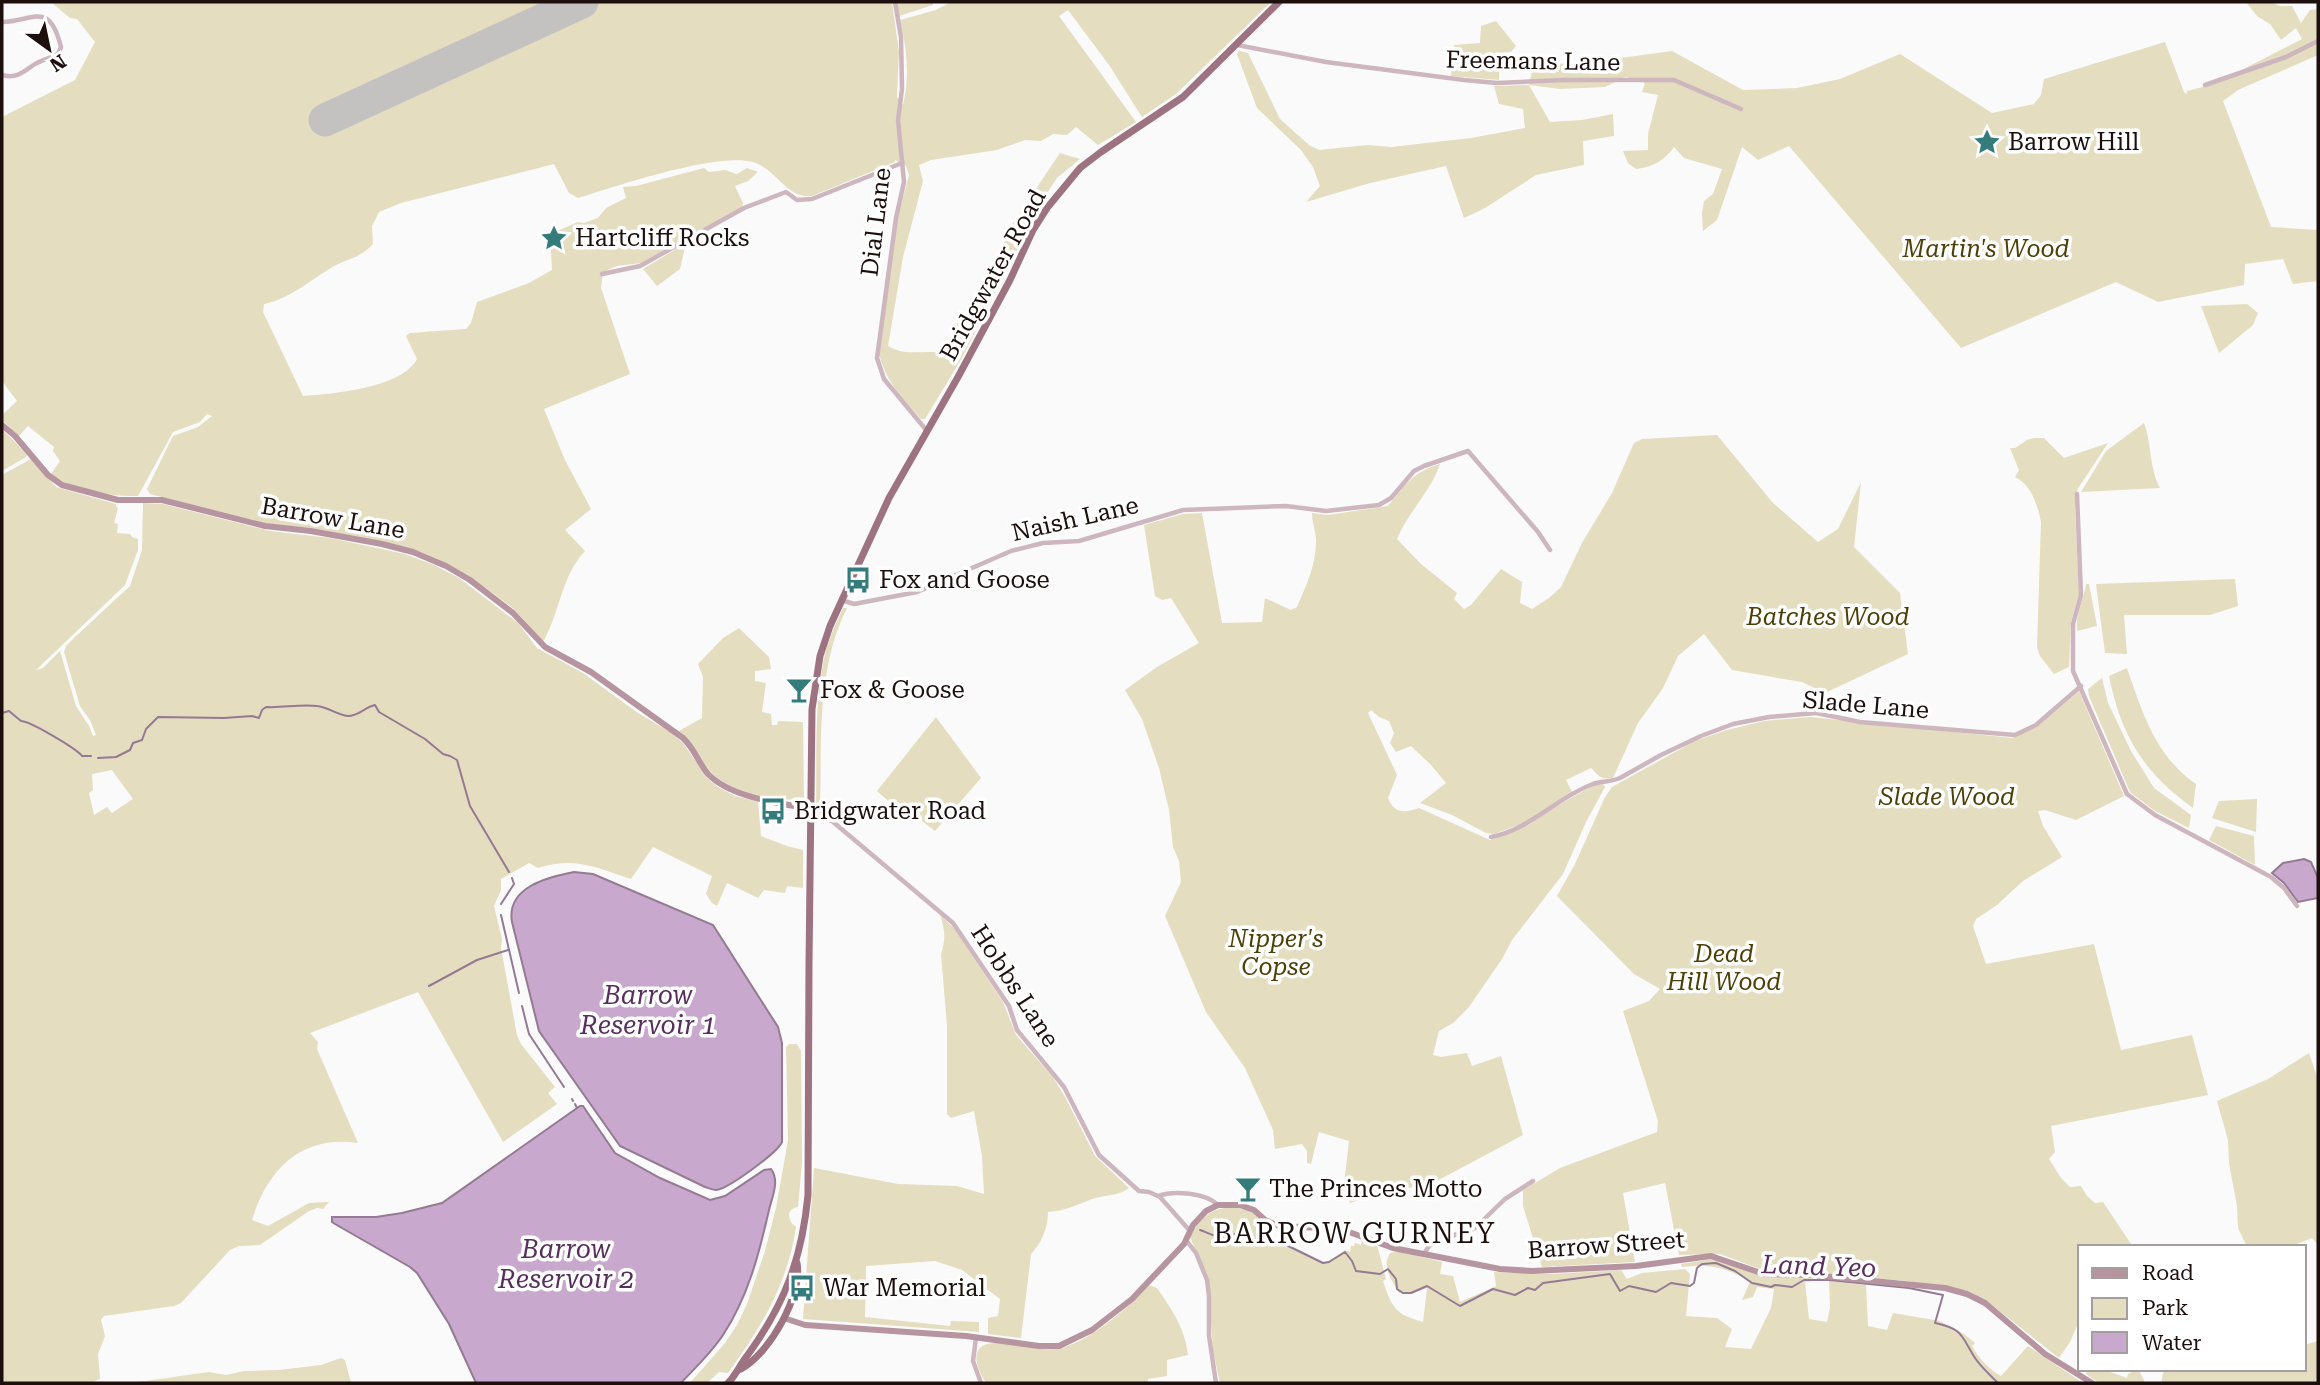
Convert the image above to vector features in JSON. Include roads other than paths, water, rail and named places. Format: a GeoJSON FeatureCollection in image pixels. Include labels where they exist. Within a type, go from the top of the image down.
{"type":"FeatureCollection","features":[{"type":"Feature","properties":{"kind":"highway","name":"Bridgwater Road"},"geometry":{"type":"LineString","coordinates":[[741,1369],[744,1360],[779,1307],[797,1263],[808,1195],[812,709],[824,642],[889,498],[997,304],[1033,230],[1062,188],[1080,168],[1101,152],[1183,97],[1279,2]]}},
{"type":"Feature","properties":{"kind":"highway","name":"Bridgwater Road"},"geometry":{"type":"LineString","coordinates":[[728,1383],[741,1369],[749,1365],[768,1343],[784,1318],[799,1273],[797,1263]]}},
{"type":"Feature","properties":{"kind":"highway"},"geometry":{"type":"LineString","coordinates":[[765,1332],[792,1272]]}},
{"type":"Feature","properties":{"kind":"highway"},"geometry":{"type":"LineString","coordinates":[[765,1332],[776,1319],[784,1318],[779,1307]]}},
{"type":"Feature","properties":{"kind":"main road","name":"Barrow Lane"},"geometry":{"type":"LineString","coordinates":[[2,425],[15,436],[48,475],[62,485],[118,500],[162,500],[265,527],[311,531],[382,544],[446,566],[470,580],[513,613],[545,647],[591,672],[683,738],[708,774],[720,783],[747,794],[811,811]]}},
{"type":"Feature","properties":{"kind":"main road","name":"Barrow Street"},"geometry":{"type":"LineString","coordinates":[[1219,1206],[1245,1206],[1279,1227],[1323,1228],[1349,1232],[1386,1246],[1478,1266],[1532,1271],[1650,1265],[1711,1256],[1764,1274],[1825,1276],[1945,1288],[1968,1294],[1985,1303],[2045,1354],[2092,1383]]}},
{"type":"Feature","properties":{"kind":"main road"},"geometry":{"type":"LineString","coordinates":[[784,1318],[806,1325],[976,1337],[1052,1347],[1075,1339],[1102,1323],[1132,1299],[1186,1240],[1202,1215],[1219,1206]]}},
{"type":"Feature","properties":{"kind":"street","name":"Dial Lane"},"geometry":{"type":"LineString","coordinates":[[895,2],[901,37],[902,89],[898,120],[904,182],[894,231],[877,358],[884,379],[927,431]]}},
{"type":"Feature","properties":{"kind":"street"},"geometry":{"type":"LineString","coordinates":[[2,22],[33,15],[45,17],[61,47],[58,54],[36,63],[23,73],[16,76],[2,75]]}},
{"type":"Feature","properties":{"kind":"street"},"geometry":{"type":"LineString","coordinates":[[2205,85],[2286,57],[2318,41]]}},
{"type":"Feature","properties":{"kind":"street","name":"Freemans Lane"},"geometry":{"type":"LineString","coordinates":[[1237,45],[1326,62],[1497,83],[1674,80],[1741,109]]}},
{"type":"Feature","properties":{"kind":"street"},"geometry":{"type":"LineString","coordinates":[[602,274],[640,266],[744,208],[786,192],[797,200],[812,199],[902,163]]}},
{"type":"Feature","properties":{"kind":"street","name":"Naish Lane"},"geometry":{"type":"LineString","coordinates":[[841,600],[854,604],[917,592],[1011,551],[1043,543],[1079,541],[1183,510],[1286,506],[1326,511],[1357,509],[1385,503],[1414,471],[1468,451],[1538,532],[1550,550]]}},
{"type":"Feature","properties":{"kind":"street"},"geometry":{"type":"LineString","coordinates":[[2077,494],[2081,595],[2073,624],[2073,671],[2127,794],[2155,815],[2271,877],[2284,888],[2297,906]]}},
{"type":"Feature","properties":{"kind":"street","name":"Slade Lane"},"geometry":{"type":"LineString","coordinates":[[1491,837],[1517,829],[1553,805],[1594,783],[1611,782],[1687,742],[1751,720],[1816,713],[1860,722],[2015,735],[2036,725],[2081,686]]}},
{"type":"Feature","properties":{"kind":"street","name":"Hobbs Lane"},"geometry":{"type":"LineString","coordinates":[[811,811],[832,821],[953,923],[1009,1006],[1017,1030],[1064,1087],[1099,1155],[1139,1191],[1158,1196],[1190,1231]]}},
{"type":"Feature","properties":{"kind":"street"},"geometry":{"type":"LineString","coordinates":[[1424,1254],[1429,1246],[1437,1241],[1475,1228],[1509,1196],[1533,1181]]}},
{"type":"Feature","properties":{"kind":"street"},"geometry":{"type":"LineString","coordinates":[[1158,1196],[1169,1193],[1205,1196],[1219,1206]]}},
{"type":"Feature","properties":{"kind":"street"},"geometry":{"type":"LineString","coordinates":[[1186,1240],[1196,1253],[1207,1280],[1209,1336],[1216,1383]]}},
{"type":"Feature","properties":{"kind":"street"},"geometry":{"type":"LineString","coordinates":[[976,1337],[973,1361],[981,1383]]}},
{"type":"Feature","properties":{"kind":"water"},"geometry":{"type":"Polygon","coordinates":[[[2304,859],[2311,862],[2318,878],[2318,898],[2298,902],[2284,883],[2272,873],[2283,863],[2304,859]]]}},
{"type":"Feature","properties":{"kind":"water","name":"Barrow Reservoir 1"},"geometry":{"type":"Polygon","coordinates":[[[574,872],[593,874],[713,925],[778,1027],[782,1043],[782,1142],[762,1162],[722,1188],[716,1190],[705,1187],[620,1146],[539,1031],[512,922],[512,910],[522,892],[531,886],[574,872]]]}},
{"type":"Feature","properties":{"kind":"water","name":"Barrow Reservoir 2"},"geometry":{"type":"Polygon","coordinates":[[[583,1106],[615,1153],[660,1178],[710,1200],[725,1196],[764,1170],[771,1169],[775,1189],[746,1290],[732,1321],[719,1341],[681,1383],[476,1383],[449,1324],[417,1273],[335,1224],[332,1217],[376,1217],[442,1203],[583,1106]]]}},
{"type":"Feature","properties":{"kind":"waterway"},"geometry":{"type":"LineString","coordinates":[[98,758],[116,757],[130,750],[133,743],[142,740],[146,729],[158,717],[259,718],[266,707],[304,705],[349,716],[375,705],[379,712],[425,739],[443,754],[457,760],[470,806],[509,872]]}},
{"type":"Feature","properties":{"kind":"waterway"},"geometry":{"type":"LineString","coordinates":[[2,713],[9,711],[21,721],[34,725],[82,756],[91,756]]}},
{"type":"Feature","properties":{"kind":"waterway"},"geometry":{"type":"LineString","coordinates":[[501,904],[514,884],[512,878]]}},
{"type":"Feature","properties":{"kind":"waterway"},"geometry":{"type":"LineString","coordinates":[[501,915],[519,993]]}},
{"type":"Feature","properties":{"kind":"waterway"},"geometry":{"type":"LineString","coordinates":[[429,986],[477,960],[508,950]]}},
{"type":"Feature","properties":{"kind":"waterway"},"geometry":{"type":"LineString","coordinates":[[522,1006],[529,1034],[564,1087]]}},
{"type":"Feature","properties":{"kind":"waterway"},"geometry":{"type":"LineString","coordinates":[[575,1104],[577,1108]]}},
{"type":"Feature","properties":{"kind":"waterway","name":"Land Yeo"},"geometry":{"type":"LineString","coordinates":[[1200,1230],[1220,1237],[1228,1237],[1238,1232],[1251,1239],[1278,1241],[1323,1263],[1345,1252],[1356,1271],[1380,1274],[1388,1269],[1396,1279],[1397,1289],[1403,1293],[1411,1293],[1427,1286],[1460,1306],[1493,1289],[1515,1295],[1528,1288],[1535,1290],[1543,1283],[1610,1274],[1620,1291],[1629,1286],[1656,1292],[1671,1283],[1690,1286],[1694,1283],[1697,1268],[1702,1264],[1716,1263],[1735,1271],[1752,1283],[1771,1287],[1792,1287],[1804,1280],[1829,1280],[1909,1288],[1943,1295],[1935,1323],[1961,1334],[1977,1361],[1998,1383]]}},
{"type":"Feature","properties":{"kind":"place","name":"Barrow Hill"},"geometry":{"type":"Point","coordinates":[1987,142]}},
{"type":"Feature","properties":{"kind":"place","name":"Hartcliff Rocks"},"geometry":{"type":"Point","coordinates":[554,238]}},
{"type":"Feature","properties":{"kind":"place","name":"Fox and Goose"},"geometry":{"type":"Point","coordinates":[858,580]}},
{"type":"Feature","properties":{"kind":"place","name":"Fox & Goose"},"geometry":{"type":"Point","coordinates":[799,690]}},
{"type":"Feature","properties":{"kind":"place","name":"Bridgwater Road"},"geometry":{"type":"Point","coordinates":[773,811]}},
{"type":"Feature","properties":{"kind":"place","name":"The Princes Motto"},"geometry":{"type":"Point","coordinates":[1248,1189]}},
{"type":"Feature","properties":{"kind":"place","name":"War Memorial"},"geometry":{"type":"Point","coordinates":[802,1288]}},
{"type":"Feature","properties":{"kind":"district","name":"BARROW GURNEY"},"geometry":{"type":"Point","coordinates":[1355,1233]}},
{"type":"Feature","properties":{"kind":"park label","name":"Martin's Wood"},"geometry":{"type":"Point","coordinates":[1986,249]}},
{"type":"Feature","properties":{"kind":"park label","name":"Batches Wood"},"geometry":{"type":"Point","coordinates":[1828,617]}},
{"type":"Feature","properties":{"kind":"park label","name":"Slade Wood"},"geometry":{"type":"Point","coordinates":[1947,797]}},
{"type":"Feature","properties":{"kind":"park label","name":"Nipper's Copse"},"geometry":{"type":"Point","coordinates":[1276,953]}},
{"type":"Feature","properties":{"kind":"park label","name":"Dead Hill Wood"},"geometry":{"type":"Point","coordinates":[1724,968]}}]}
